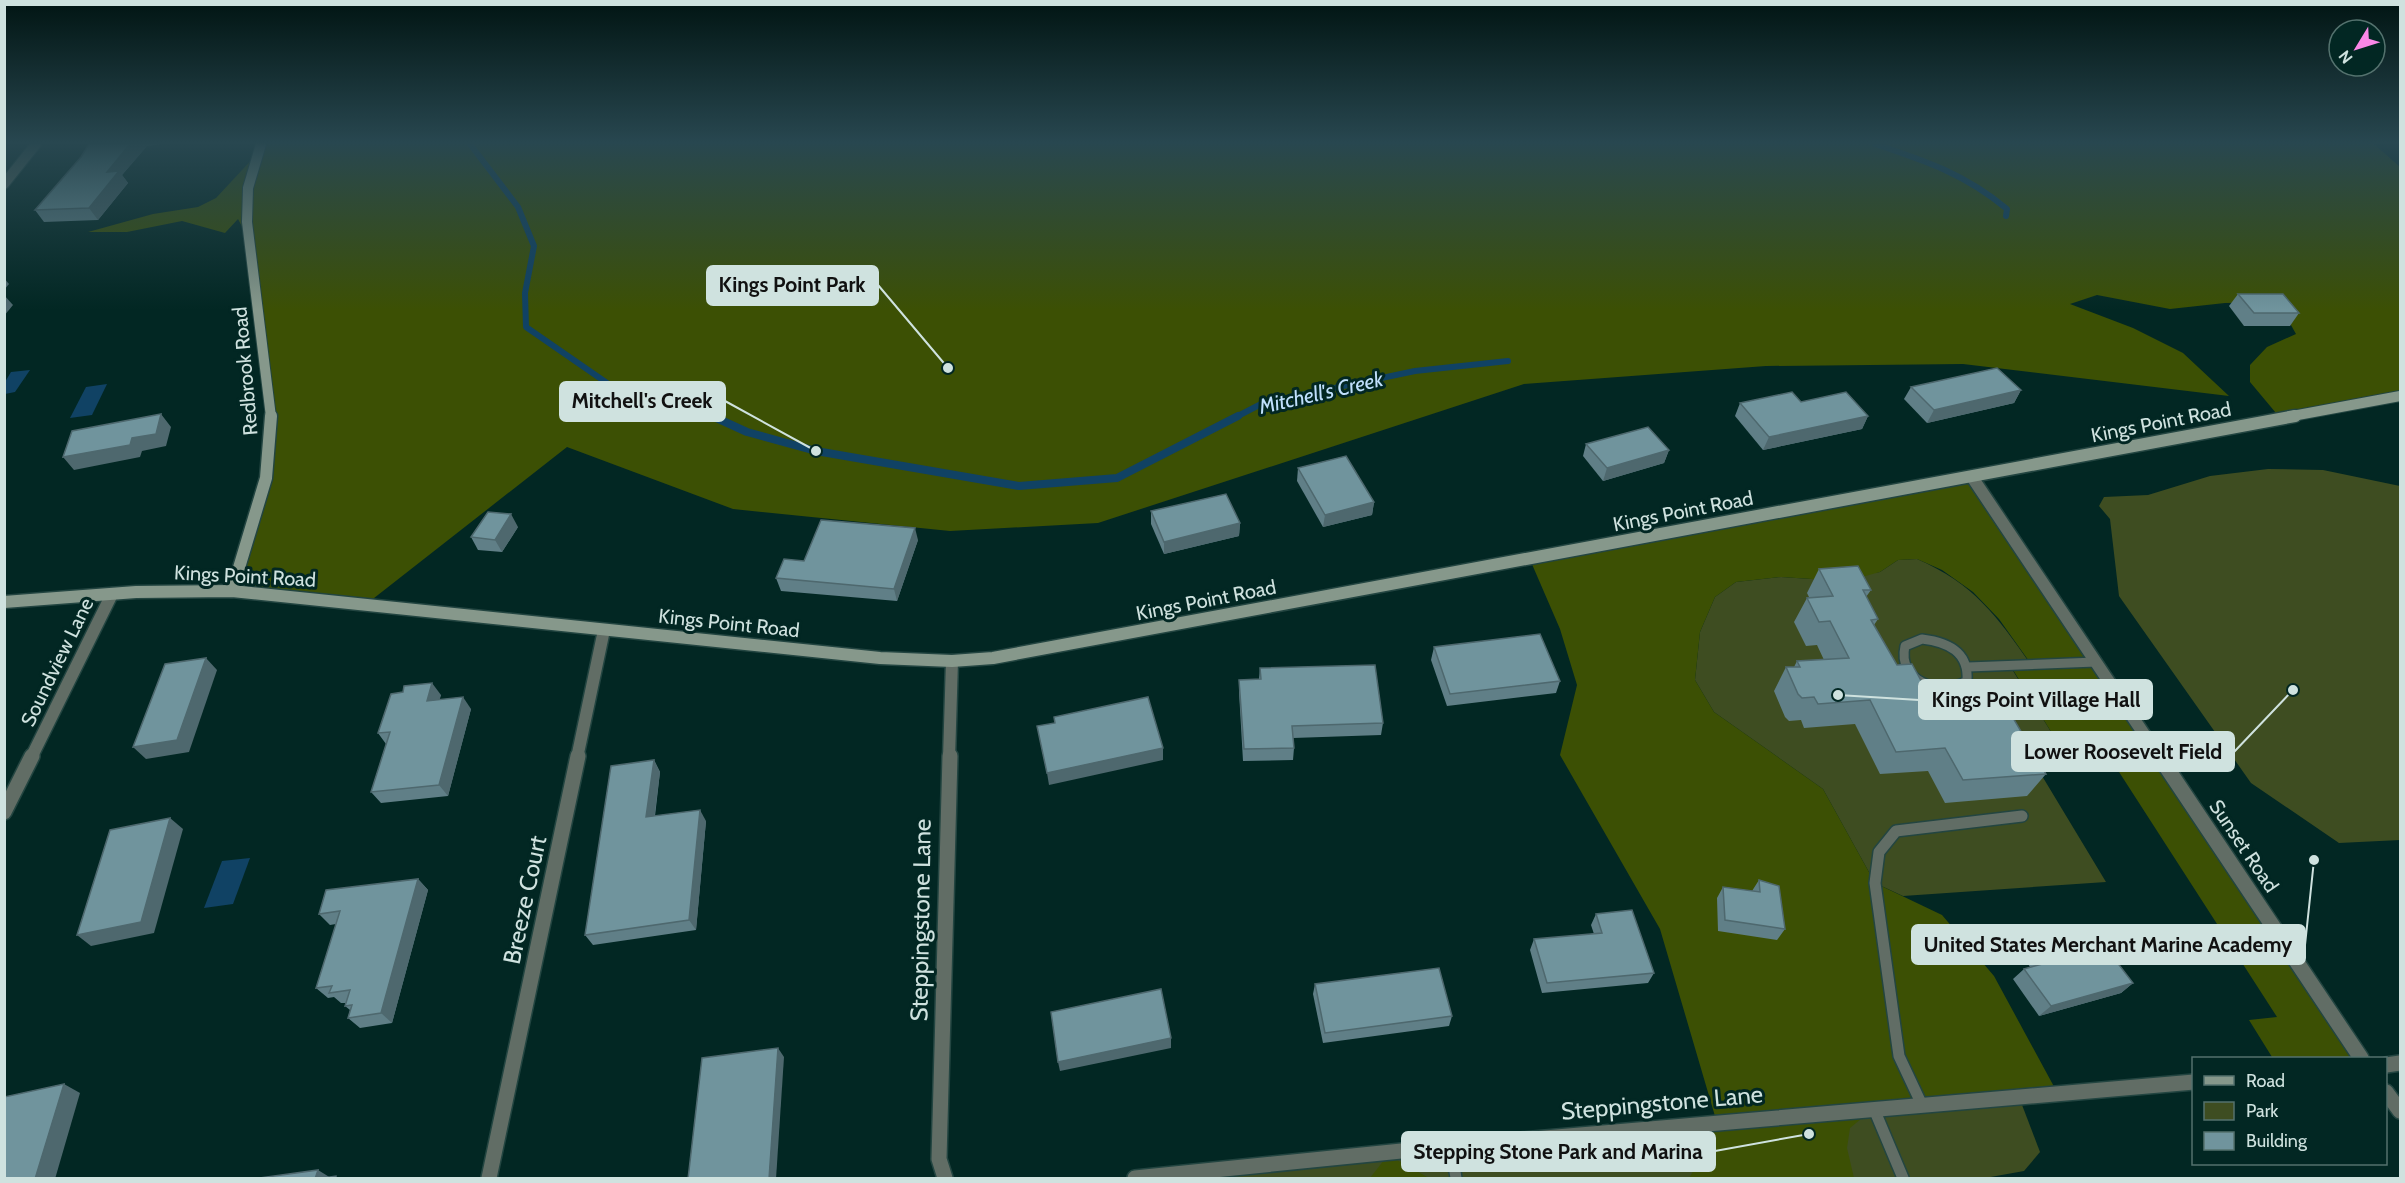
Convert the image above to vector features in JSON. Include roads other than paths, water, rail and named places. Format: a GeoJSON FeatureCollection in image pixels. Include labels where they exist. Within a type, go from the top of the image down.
{"type":"FeatureCollection","features":[{"type":"Feature","properties":{"kind":"main road","name":"Redbrook Road"},"geometry":{"type":"LineString","coordinates":[[232,591],[266,478],[272,422],[247,222],[248,199]]}},
{"type":"Feature","properties":{"kind":"main road","name":"Kings Point Road"},"geometry":{"type":"LineString","coordinates":[[4,602],[112,594],[232,591],[880,658],[952,661],[993,658],[1047,650],[2400,396]]}},
{"type":"Feature","properties":{"kind":"street","name":"Sunset Road"},"geometry":{"type":"LineString","coordinates":[[1972,477],[2360,1057]]}},
{"type":"Feature","properties":{"kind":"street","name":"Soundview Lane"},"geometry":{"type":"LineString","coordinates":[[4,812],[112,594]]}},
{"type":"Feature","properties":{"kind":"street","name":"Breeze Court"},"geometry":{"type":"LineString","coordinates":[[489,1179],[603,630]]}},
{"type":"Feature","properties":{"kind":"street","name":"Steppingstone Lane"},"geometry":{"type":"LineString","coordinates":[[945,1179],[939,1159],[952,661]]}},
{"type":"Feature","properties":{"kind":"street","name":"Steppingstone Lane"},"geometry":{"type":"LineString","coordinates":[[1136,1179],[1452,1146],[2192,1082]]}},
{"type":"Feature","properties":{"kind":"street"},"geometry":{"type":"LineString","coordinates":[[2387,1095],[2400,1111]]}},
{"type":"Feature","properties":{"kind":"lane"},"geometry":{"type":"LineString","coordinates":[[1933,640],[1955,650],[1968,667],[1967,681],[1961,686],[1943,689],[1932,687],[1912,676],[1902,660],[1902,653],[1905,646],[1912,641],[1933,640]]}},
{"type":"Feature","properties":{"kind":"lane"},"geometry":{"type":"LineString","coordinates":[[1968,667],[2096,662]]}},
{"type":"Feature","properties":{"kind":"lane"},"geometry":{"type":"LineString","coordinates":[[1923,1105],[1899,1056],[1875,883],[1878,852],[1896,831],[2022,816]]}},
{"type":"Feature","properties":{"kind":"lane"},"geometry":{"type":"LineString","coordinates":[[1874,1109],[1903,1179]]}},
{"type":"Feature","properties":{"kind":"lane"},"geometry":{"type":"LineString","coordinates":[[1452,1146],[1456,1179]]}},
{"type":"Feature","properties":{"kind":"water"},"geometry":{"type":"Polygon","coordinates":[[[30,370],[15,392],[5,394],[5,382],[11,372],[30,370]]]}},
{"type":"Feature","properties":{"kind":"water"},"geometry":{"type":"Polygon","coordinates":[[[107,384],[92,415],[70,418],[86,387],[107,384]]]}},
{"type":"Feature","properties":{"kind":"water"},"geometry":{"type":"Polygon","coordinates":[[[250,858],[233,904],[204,908],[222,861],[250,858]]]}},
{"type":"Feature","properties":{"kind":"waterway","name":"Mitchell's Creek"},"geometry":{"type":"LineString","coordinates":[[512,199],[518,207],[534,246],[525,293],[526,327],[620,392],[651,387],[715,417]]}},
{"type":"Feature","properties":{"kind":"waterway"},"geometry":{"type":"LineString","coordinates":[[1994,199],[2007,209],[2006,216]]}},
{"type":"Feature","properties":{"kind":"waterway","name":"Mitchell's Creek"},"geometry":{"type":"LineString","coordinates":[[1236,417],[1263,403],[1415,371],[1508,361]]}},
{"type":"Feature","properties":{"kind":"waterway","name":"Mitchell's Creek"},"geometry":{"type":"LineString","coordinates":[[712,416],[747,432],[816,451],[1019,486],[1117,478],[1238,416]]}},
{"type":"Feature","properties":{"kind":"place","name":"Kings Point Park"},"geometry":{"type":"Point","coordinates":[948,368]}},
{"type":"Feature","properties":{"kind":"place","name":"Mitchell's Creek"},"geometry":{"type":"Point","coordinates":[816,451]}},
{"type":"Feature","properties":{"kind":"place","name":"Lower Roosevelt Field"},"geometry":{"type":"Point","coordinates":[2293,690]}},
{"type":"Feature","properties":{"kind":"place","name":"Kings Point Village Hall"},"geometry":{"type":"Point","coordinates":[1838,695]}},
{"type":"Feature","properties":{"kind":"place","name":"United States Merchant Marine Academy"},"geometry":{"type":"Point","coordinates":[2314,860]}},
{"type":"Feature","properties":{"kind":"place","name":"Stepping Stone Park and Marina"},"geometry":{"type":"Point","coordinates":[1809,1134]}}]}
